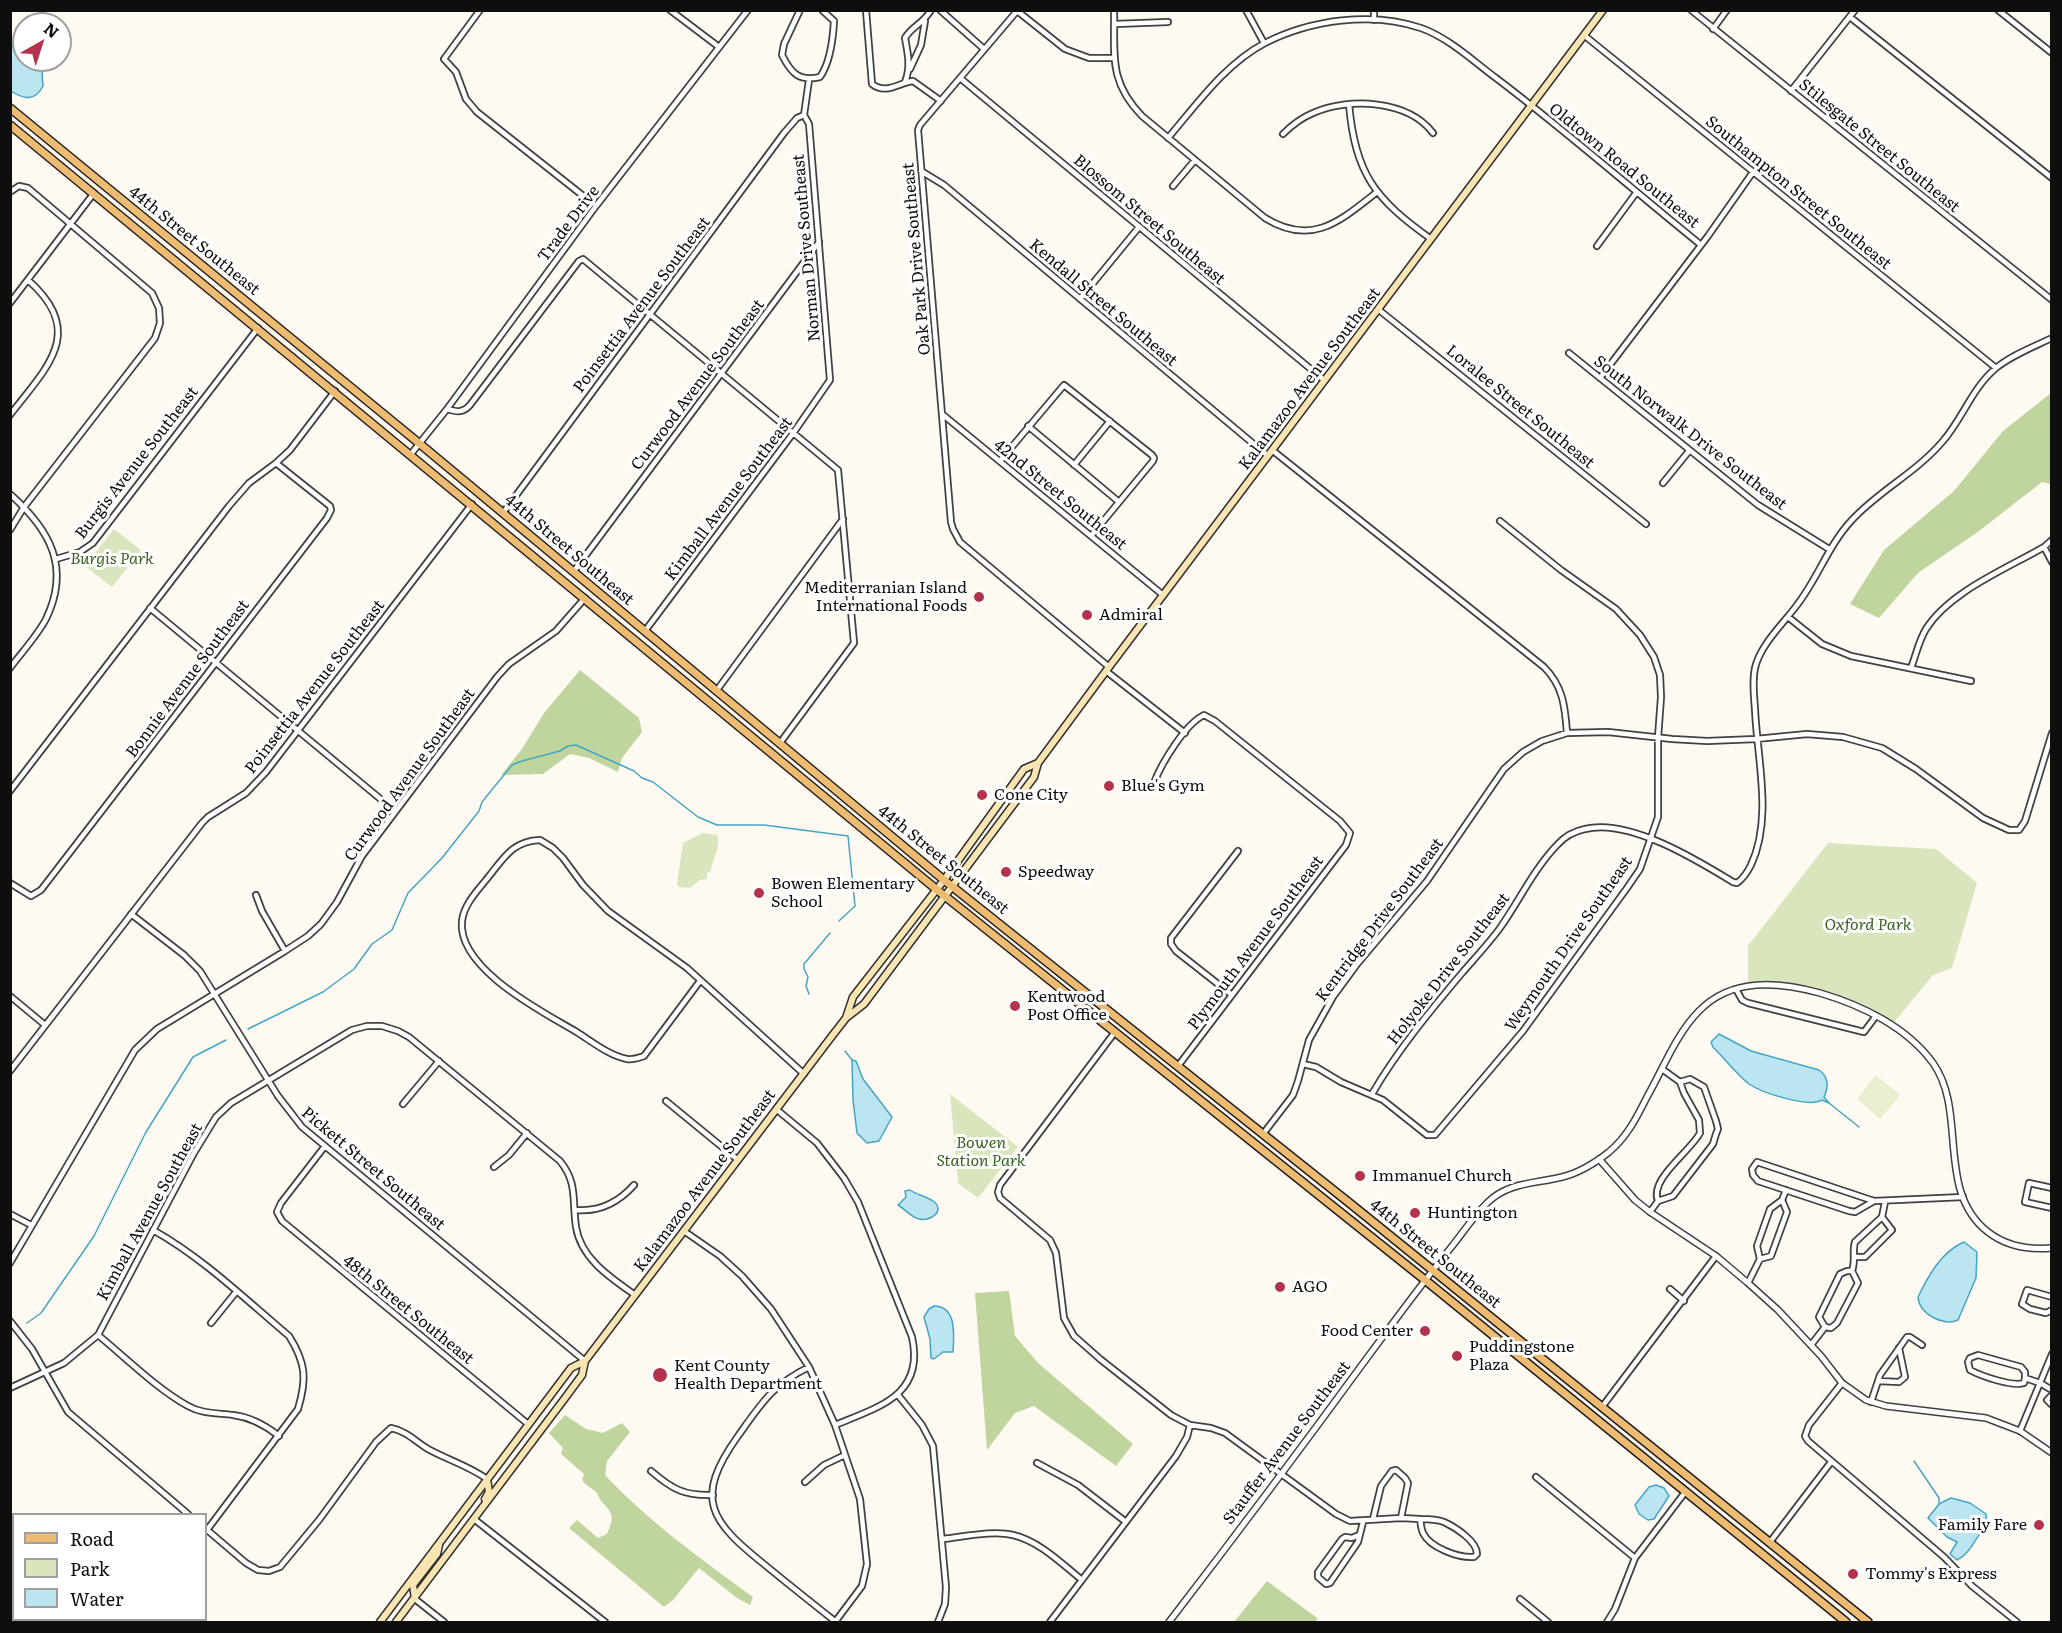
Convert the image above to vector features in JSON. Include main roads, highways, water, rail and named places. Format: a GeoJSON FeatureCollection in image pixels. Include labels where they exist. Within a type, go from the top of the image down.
{"type":"FeatureCollection","features":[{"type":"Feature","properties":{"kind":"main road","name":"Kalamazoo Avenue Southeast"},"geometry":{"type":"LineString","coordinates":[[396,1623],[582,1375],[585,1361],[846,1018],[864,1005],[1019,798],[1034,777],[1038,763],[1107,669],[1603,10]]}},
{"type":"Feature","properties":{"kind":"main road","name":"44th Street Southeast"},"geometry":{"type":"LineString","coordinates":[[10,108],[574,571],[944,880],[1433,1270],[1868,1623]]}},
{"type":"Feature","properties":{"kind":"main road","name":"44th Street Southeast"},"geometry":{"type":"LineString","coordinates":[[10,125],[258,327],[936,889],[1311,1188],[1846,1623]]}},
{"type":"Feature","properties":{"kind":"main road"},"geometry":{"type":"LineString","coordinates":[[94,193],[106,192],[120,198]]}},
{"type":"Feature","properties":{"kind":"main road"},"geometry":{"type":"LineString","coordinates":[[209,287],[221,289],[228,287]]}},
{"type":"Feature","properties":{"kind":"main road"},"geometry":{"type":"LineString","coordinates":[[258,327],[267,325],[282,331]]}},
{"type":"Feature","properties":{"kind":"main road"},"geometry":{"type":"LineString","coordinates":[[472,504],[482,501],[495,506]]}},
{"type":"Feature","properties":{"kind":"main road"},"geometry":{"type":"LineString","coordinates":[[554,572],[566,574],[574,571]]}},
{"type":"Feature","properties":{"kind":"main road"},"geometry":{"type":"LineString","coordinates":[[585,598],[596,595],[609,601]]}},
{"type":"Feature","properties":{"kind":"main road"},"geometry":{"type":"LineString","coordinates":[[680,676],[688,673],[699,675]]}},
{"type":"Feature","properties":{"kind":"main road"},"geometry":{"type":"LineString","coordinates":[[760,742],[768,745],[780,743]]}},
{"type":"Feature","properties":{"kind":"main road"},"geometry":{"type":"LineString","coordinates":[[776,756],[784,753],[796,756]]}},
{"type":"Feature","properties":{"kind":"main road","name":"Kalamazoo Avenue Southeast"},"geometry":{"type":"LineString","coordinates":[[846,1018],[853,997],[944,880],[1023,769],[1038,763]]}},
{"type":"Feature","properties":{"kind":"main road"},"geometry":{"type":"LineString","coordinates":[[1017,778],[1023,783],[1019,798]]}},
{"type":"Feature","properties":{"kind":"main road"},"geometry":{"type":"LineString","coordinates":[[838,807],[846,804],[856,806]]}},
{"type":"Feature","properties":{"kind":"main road"},"geometry":{"type":"LineString","coordinates":[[871,973],[865,988],[871,995]]}},
{"type":"Feature","properties":{"kind":"main road"},"geometry":{"type":"LineString","coordinates":[[1086,1009],[1096,1012],[1107,1010]]}},
{"type":"Feature","properties":{"kind":"main road"},"geometry":{"type":"LineString","coordinates":[[1115,1032],[1124,1029],[1139,1035]]}},
{"type":"Feature","properties":{"kind":"main road"},"geometry":{"type":"LineString","coordinates":[[1242,1133],[1253,1136],[1263,1134]]}},
{"type":"Feature","properties":{"kind":"main road"},"geometry":{"type":"LineString","coordinates":[[1311,1188],[1325,1187],[1345,1204],[1352,1205]]}},
{"type":"Feature","properties":{"kind":"main road"},"geometry":{"type":"LineString","coordinates":[[1516,1354],[1532,1350]]}},
{"type":"Feature","properties":{"kind":"main road","name":"Kalamazoo Avenue Southeast"},"geometry":{"type":"LineString","coordinates":[[380,1623],[571,1368],[585,1361]]}},
{"type":"Feature","properties":{"kind":"main road"},"geometry":{"type":"LineString","coordinates":[[1537,1371],[1545,1366],[1555,1369]]}},
{"type":"Feature","properties":{"kind":"main road"},"geometry":{"type":"LineString","coordinates":[[1557,1387],[1590,1409],[1602,1407]]}},
{"type":"Feature","properties":{"kind":"main road"},"geometry":{"type":"LineString","coordinates":[[466,1530],[467,1524],[489,1492],[487,1479]]}},
{"type":"Feature","properties":{"kind":"main road"},"geometry":{"type":"LineString","coordinates":[[1686,1491],[1694,1488],[1709,1493]]}},
{"type":"Feature","properties":{"kind":"main road"},"geometry":{"type":"LineString","coordinates":[[1744,1540],[1753,1535],[1770,1542]]}},
{"type":"Feature","properties":{"kind":"main road"},"geometry":{"type":"LineString","coordinates":[[415,1599],[413,1585],[437,1554],[440,1542]]}},
{"type":"Feature","properties":{"kind":"water"},"geometry":{"type":"Polygon","coordinates":[[[11,46],[12,72],[42,72],[43,86],[36,95],[29,98],[11,91],[11,46]]]}},
{"type":"Feature","properties":{"kind":"water"},"geometry":{"type":"Polygon","coordinates":[[[1719,1034],[1751,1051],[1819,1070],[1826,1079],[1827,1089],[1824,1097],[1829,1103],[1822,1100],[1797,1101],[1749,1084],[1713,1047],[1711,1042],[1719,1034]]]}},
{"type":"Feature","properties":{"kind":"water"},"geometry":{"type":"Polygon","coordinates":[[[852,1060],[856,1061],[863,1079],[892,1117],[879,1141],[867,1143],[857,1133],[852,1060]]]}},
{"type":"Feature","properties":{"kind":"water"},"geometry":{"type":"Polygon","coordinates":[[[910,1190],[937,1204],[937,1211],[932,1217],[919,1219],[898,1205],[906,1197],[905,1191],[910,1190]]]}},
{"type":"Feature","properties":{"kind":"water"},"geometry":{"type":"Polygon","coordinates":[[[1964,1242],[1977,1252],[1976,1278],[1958,1320],[1946,1322],[1933,1318],[1923,1309],[1918,1297],[1942,1258],[1964,1242]]]}},
{"type":"Feature","properties":{"kind":"water"},"geometry":{"type":"Polygon","coordinates":[[[934,1306],[947,1311],[952,1323],[954,1338],[953,1352],[943,1352],[934,1359],[931,1358],[930,1339],[924,1317],[934,1306]]]}},
{"type":"Feature","properties":{"kind":"water"},"geometry":{"type":"Polygon","coordinates":[[[1656,1485],[1664,1488],[1669,1496],[1654,1519],[1648,1520],[1639,1514],[1635,1505],[1649,1487],[1656,1485]]]}},
{"type":"Feature","properties":{"kind":"water"},"geometry":{"type":"Polygon","coordinates":[[[1951,1498],[1970,1503],[1986,1514],[1987,1526],[1966,1554],[1957,1560],[1950,1554],[1957,1542],[1947,1537],[1928,1518],[1939,1504],[1951,1498]]]}},
{"type":"Feature","properties":{"kind":"waterway"},"geometry":{"type":"LineString","coordinates":[[248,1029],[323,992],[354,969],[372,944],[392,930],[408,893],[442,858],[512,765],[560,751],[568,746],[576,745],[634,771],[642,778],[653,782],[698,817],[717,825],[764,825],[848,836],[855,906],[839,921]]}},
{"type":"Feature","properties":{"kind":"waterway"},"geometry":{"type":"LineString","coordinates":[[809,994],[806,986],[808,977],[804,964],[830,933]]}},
{"type":"Feature","properties":{"kind":"waterway"},"geometry":{"type":"LineString","coordinates":[[27,1323],[41,1313],[94,1236],[146,1132],[193,1057],[226,1040]]}},
{"type":"Feature","properties":{"kind":"waterway"},"geometry":{"type":"LineString","coordinates":[[845,1051],[852,1060]]}},
{"type":"Feature","properties":{"kind":"waterway"},"geometry":{"type":"LineString","coordinates":[[1829,1103],[1859,1127]]}},
{"type":"Feature","properties":{"kind":"waterway"},"geometry":{"type":"LineString","coordinates":[[1914,1461],[1939,1498],[1939,1504]]}},
{"type":"Feature","properties":{"kind":"place","name":"Mediterranian Island International Foods"},"geometry":{"type":"Point","coordinates":[979,597]}},
{"type":"Feature","properties":{"kind":"place","name":"Admiral"},"geometry":{"type":"Point","coordinates":[1087,615]}},
{"type":"Feature","properties":{"kind":"place","name":"Blue's Gym"},"geometry":{"type":"Point","coordinates":[1109,786]}},
{"type":"Feature","properties":{"kind":"place","name":"Cone City"},"geometry":{"type":"Point","coordinates":[982,795]}},
{"type":"Feature","properties":{"kind":"place","name":"Speedway"},"geometry":{"type":"Point","coordinates":[1006,872]}},
{"type":"Feature","properties":{"kind":"place","name":"Bowen Elementary School"},"geometry":{"type":"Point","coordinates":[759,893]}},
{"type":"Feature","properties":{"kind":"place","name":"Kentwood Post Office"},"geometry":{"type":"Point","coordinates":[1015,1006]}},
{"type":"Feature","properties":{"kind":"place","name":"Immanuel Church"},"geometry":{"type":"Point","coordinates":[1360,1176]}},
{"type":"Feature","properties":{"kind":"place","name":"Huntington"},"geometry":{"type":"Point","coordinates":[1415,1213]}},
{"type":"Feature","properties":{"kind":"place","name":"AGO"},"geometry":{"type":"Point","coordinates":[1280,1287]}},
{"type":"Feature","properties":{"kind":"place","name":"Food Center"},"geometry":{"type":"Point","coordinates":[1425,1331]}},
{"type":"Feature","properties":{"kind":"place","name":"Puddingstone Plaza"},"geometry":{"type":"Point","coordinates":[1457,1356]}},
{"type":"Feature","properties":{"kind":"place","name":"Kent County Health Department"},"geometry":{"type":"Point","coordinates":[660,1375]}},
{"type":"Feature","properties":{"kind":"place","name":"Family Fare"},"geometry":{"type":"Point","coordinates":[2039,1525]}},
{"type":"Feature","properties":{"kind":"place","name":"Tommy's Express"},"geometry":{"type":"Point","coordinates":[1853,1574]}},
{"type":"Feature","properties":{"kind":"park label","name":"Burgis Park"},"geometry":{"type":"Point","coordinates":[112,559]}},
{"type":"Feature","properties":{"kind":"park label","name":"Oxford Park"},"geometry":{"type":"Point","coordinates":[1868,925]}},
{"type":"Feature","properties":{"kind":"park label","name":"Bowen Station Park"},"geometry":{"type":"Point","coordinates":[981,1152]}}]}
